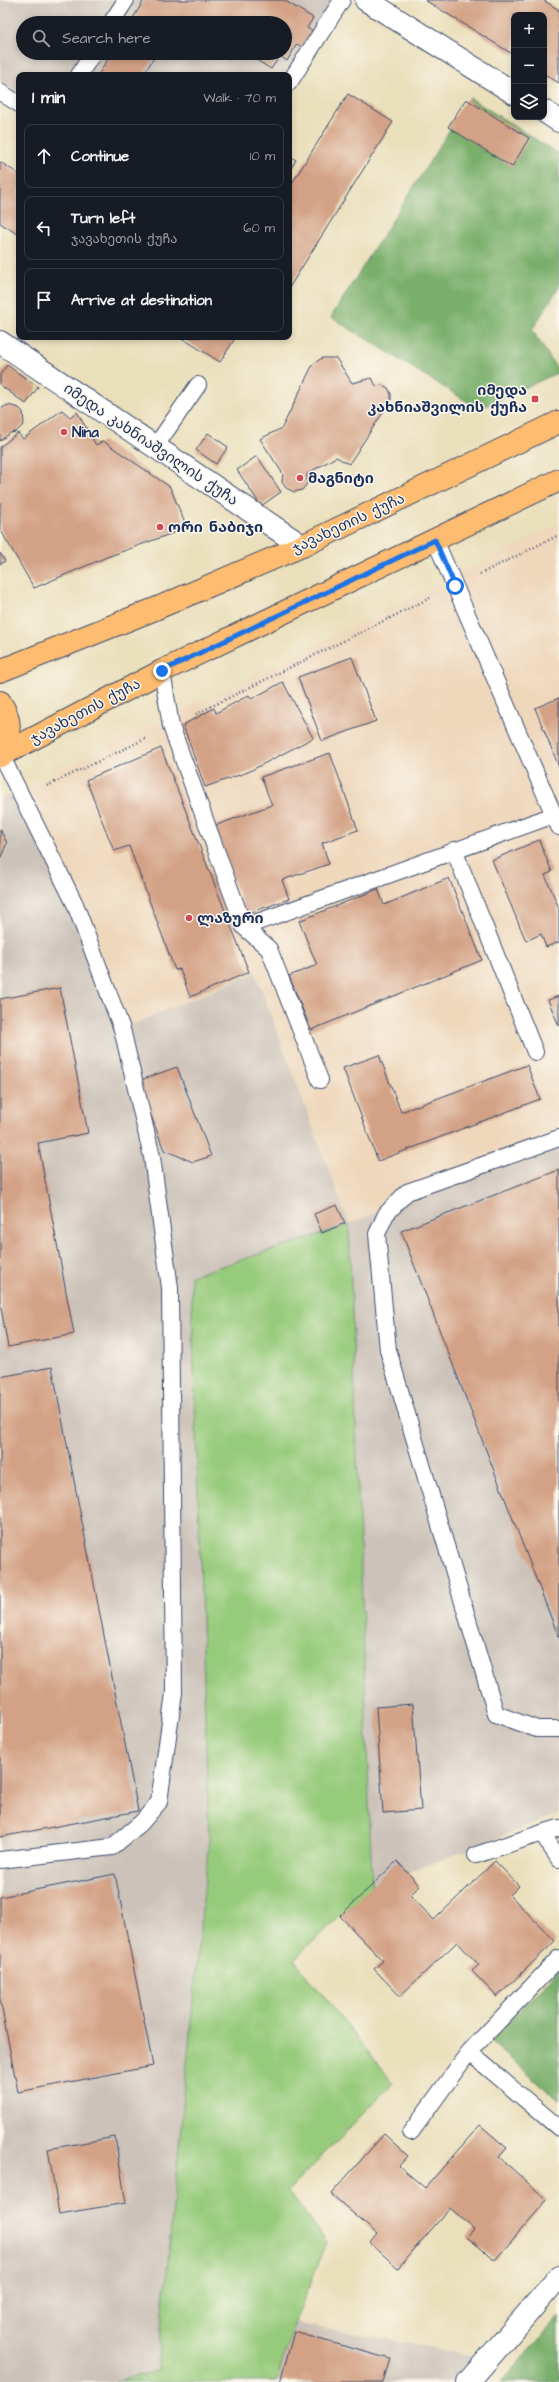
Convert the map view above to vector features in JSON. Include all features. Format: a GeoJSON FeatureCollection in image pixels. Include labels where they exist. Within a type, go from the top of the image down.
{"type":"FeatureCollection","features":[{"type":"Feature","properties":{"kind":"main road","name":"ჯავახეთის ქუჩა"},"geometry":{"type":"LineString","coordinates":[[0,671],[155,609],[302,546],[559,422]]}},
{"type":"Feature","properties":{"kind":"main road","name":"ჯავახეთის ქუჩა"},"geometry":{"type":"LineString","coordinates":[[1,756],[162,671],[559,480]]}},
{"type":"Feature","properties":{"kind":"main road"},"geometry":{"type":"LineString","coordinates":[[0,702],[8,716],[10,730],[1,756]]}},
{"type":"Feature","properties":{"kind":"street"},"geometry":{"type":"LineString","coordinates":[[366,0],[511,91]]}},
{"type":"Feature","properties":{"kind":"street"},"geometry":{"type":"LineString","coordinates":[[547,113],[559,121]]}},
{"type":"Feature","properties":{"kind":"street","name":"იმედა კახნიაშვილის ქუჩა"},"geometry":{"type":"LineString","coordinates":[[0,342],[302,546]]}},
{"type":"Feature","properties":{"kind":"street"},"geometry":{"type":"LineString","coordinates":[[468,2382],[559,2277]]}},
{"type":"Feature","properties":{"kind":"lane"},"geometry":{"type":"LineString","coordinates":[[116,16],[126,0]]}},
{"type":"Feature","properties":{"kind":"lane"},"geometry":{"type":"LineString","coordinates":[[292,78],[342,0]]}},
{"type":"Feature","properties":{"kind":"lane"},"geometry":{"type":"LineString","coordinates":[[81,72],[89,60]]}},
{"type":"Feature","properties":{"kind":"lane"},"geometry":{"type":"LineString","coordinates":[[0,92],[16,102]]}},
{"type":"Feature","properties":{"kind":"lane"},"geometry":{"type":"LineString","coordinates":[[155,447],[198,385]]}},
{"type":"Feature","properties":{"kind":"lane"},"geometry":{"type":"LineString","coordinates":[[244,927],[454,850],[556,821],[435,540]]}},
{"type":"Feature","properties":{"kind":"lane"},"geometry":{"type":"LineString","coordinates":[[162,671],[171,726],[244,927],[269,949],[320,1080]]}},
{"type":"Feature","properties":{"kind":"lane"},"geometry":{"type":"LineString","coordinates":[[0,1860],[112,1847],[141,1823],[159,1802],[174,1693],[170,1288],[152,1157],[122,1029],[75,904],[1,756]]}},
{"type":"Feature","properties":{"kind":"lane"},"geometry":{"type":"LineString","coordinates":[[454,850],[535,1052]]}},
{"type":"Feature","properties":{"kind":"lane"},"geometry":{"type":"LineString","coordinates":[[559,1138],[407,1192],[386,1214],[377,1234],[388,1350],[496,1714],[537,1729],[559,1730]]}},
{"type":"Feature","properties":{"kind":"lane"},"geometry":{"type":"LineString","coordinates":[[476,1855],[559,1828]]}},
{"type":"Feature","properties":{"kind":"lane"},"geometry":{"type":"LineString","coordinates":[[542,1834],[559,1859]]}},
{"type":"Feature","properties":{"kind":"lane"},"geometry":{"type":"LineString","coordinates":[[411,2132],[469,2052],[559,1958]]}},
{"type":"Feature","properties":{"kind":"lane"},"geometry":{"type":"LineString","coordinates":[[469,2052],[559,2128]]}},
{"type":"Feature","properties":{"kind":"path"},"geometry":{"type":"LineString","coordinates":[[22,799],[559,535]]}},
{"type":"Feature","properties":{"kind":"shaded area"},"geometry":{"type":"Polygon","coordinates":[[[0,0],[334,0],[291,72],[16,72],[16,92],[0,81],[0,0]]]}},
{"type":"Feature","properties":{"kind":"shaded area"},"geometry":{"type":"Polygon","coordinates":[[[559,524],[559,1134],[349,1225],[255,972],[127,1027],[22,789],[559,524]]]}},
{"type":"Feature","properties":{"kind":"shaded area"},"geometry":{"type":"Polygon","coordinates":[[[22,789],[127,1027],[255,972],[349,1224],[559,1134],[559,1814],[372,1887],[349,1225],[191,1276],[209,1839],[157,2371],[115,2382],[0,2382],[0,799],[22,789]]]}},
{"type":"Feature","properties":{"kind":"shaded area"},"geometry":{"type":"Polygon","coordinates":[[[295,2322],[475,2356],[452,2382],[276,2382],[295,2322]]]}},
{"type":"Feature","properties":{"kind":"green space"},"geometry":{"type":"Polygon","coordinates":[[[470,98],[559,154],[559,287],[532,330],[559,372],[479,409],[331,317],[470,98]]]}},
{"type":"Feature","properties":{"kind":"green space"},"geometry":{"type":"Polygon","coordinates":[[[349,1225],[372,1887],[294,1959],[393,2083],[288,2191],[327,2242],[295,2322],[276,2382],[115,2382],[157,2371],[209,1839],[191,1276],[349,1225]]]}},
{"type":"Feature","properties":{"kind":"green space"},"geometry":{"type":"Polygon","coordinates":[[[559,1969],[559,2101],[490,2041],[559,1969]]]}},
{"type":"Feature","properties":{"kind":"green space"},"geometry":{"type":"Polygon","coordinates":[[[559,2317],[559,2382],[501,2382],[559,2317]]]}},
{"type":"Feature","properties":{"kind":"building"},"geometry":{"type":"Polygon","coordinates":[[[144,0],[284,0],[313,18],[307,28],[313,31],[303,48],[297,44],[292,52],[292,16],[134,16],[144,0]]]}},
{"type":"Feature","properties":{"kind":"building"},"geometry":{"type":"Polygon","coordinates":[[[425,0],[543,0],[559,10],[559,83],[547,76],[547,12],[511,12],[511,53],[425,0]]]}},
{"type":"Feature","properties":{"kind":"building"},"geometry":{"type":"Polygon","coordinates":[[[108,60],[153,60],[145,72],[100,72],[108,60]]]}},
{"type":"Feature","properties":{"kind":"building"},"geometry":{"type":"Polygon","coordinates":[[[256,60],[277,60],[271,69],[256,60]]]}},
{"type":"Feature","properties":{"kind":"building"},"geometry":{"type":"Polygon","coordinates":[[[348,94],[393,122],[292,283],[292,183],[348,94]]]}},
{"type":"Feature","properties":{"kind":"building"},"geometry":{"type":"Polygon","coordinates":[[[466,99],[529,138],[512,167],[448,127],[466,99]]]}},
{"type":"Feature","properties":{"kind":"building"},"geometry":{"type":"Polygon","coordinates":[[[292,158],[296,160],[292,167],[292,158]]]}},
{"type":"Feature","properties":{"kind":"building"},"geometry":{"type":"Polygon","coordinates":[[[0,162],[16,172],[16,233],[0,223],[0,162]]]}},
{"type":"Feature","properties":{"kind":"building"},"geometry":{"type":"Polygon","coordinates":[[[185,340],[234,340],[220,362],[185,340]]]}},
{"type":"Feature","properties":{"kind":"building"},"geometry":{"type":"Polygon","coordinates":[[[322,358],[336,358],[352,383],[372,378],[376,386],[382,385],[388,388],[391,394],[391,400],[349,464],[336,457],[307,474],[307,484],[302,490],[294,492],[286,488],[282,482],[283,474],[260,439],[282,428],[313,364],[322,358]]]}},
{"type":"Feature","properties":{"kind":"building"},"geometry":{"type":"Polygon","coordinates":[[[7,365],[38,387],[26,404],[0,385],[0,375],[7,365]]]}},
{"type":"Feature","properties":{"kind":"building"},"geometry":{"type":"Polygon","coordinates":[[[8,405],[19,408],[23,412],[24,424],[16,432],[10,433],[0,441],[0,409],[8,405]]]}},
{"type":"Feature","properties":{"kind":"building"},"geometry":{"type":"Polygon","coordinates":[[[62,410],[70,417],[77,412],[96,445],[103,441],[170,487],[187,528],[107,557],[34,588],[0,529],[0,447],[18,433],[23,439],[62,410]]]}},
{"type":"Feature","properties":{"kind":"building"},"geometry":{"type":"Polygon","coordinates":[[[208,433],[228,447],[216,464],[196,450],[208,433]]]}},
{"type":"Feature","properties":{"kind":"building"},"geometry":{"type":"Polygon","coordinates":[[[257,456],[281,492],[261,506],[237,470],[257,456]]]}},
{"type":"Feature","properties":{"kind":"building"},"geometry":{"type":"Polygon","coordinates":[[[0,553],[5,561],[0,564],[0,553]]]}},
{"type":"Feature","properties":{"kind":"building"},"geometry":{"type":"Polygon","coordinates":[[[352,657],[376,721],[322,741],[298,677],[352,657]]]}},
{"type":"Feature","properties":{"kind":"building"},"geometry":{"type":"Polygon","coordinates":[[[283,682],[313,738],[248,772],[205,787],[183,725],[214,708],[216,713],[249,695],[251,699],[283,682]]]}},
{"type":"Feature","properties":{"kind":"building"},"geometry":{"type":"Polygon","coordinates":[[[559,698],[559,767],[535,708],[559,698]]]}},
{"type":"Feature","properties":{"kind":"building"},"geometry":{"type":"Polygon","coordinates":[[[161,748],[249,972],[190,997],[180,969],[175,970],[129,846],[114,851],[86,780],[161,748]]]}},
{"type":"Feature","properties":{"kind":"building"},"geometry":{"type":"Polygon","coordinates":[[[330,753],[358,830],[322,843],[329,864],[282,880],[289,899],[246,914],[214,826],[272,805],[261,777],[330,753]]]}},
{"type":"Feature","properties":{"kind":"building"},"geometry":{"type":"Polygon","coordinates":[[[0,829],[7,843],[0,859],[0,829]]]}},
{"type":"Feature","properties":{"kind":"building"},"geometry":{"type":"Polygon","coordinates":[[[539,840],[552,872],[545,875],[559,908],[559,942],[546,947],[541,934],[526,941],[492,860],[539,840]]]}},
{"type":"Feature","properties":{"kind":"building"},"geometry":{"type":"Polygon","coordinates":[[[449,878],[482,960],[311,1030],[289,976],[317,965],[299,921],[378,889],[384,905],[449,878]]]}},
{"type":"Feature","properties":{"kind":"building"},"geometry":{"type":"Polygon","coordinates":[[[60,988],[88,1133],[38,1143],[74,1334],[8,1347],[0,1302],[0,999],[60,988]]]}},
{"type":"Feature","properties":{"kind":"building"},"geometry":{"type":"Polygon","coordinates":[[[559,996],[559,1026],[548,1000],[559,996]]]}},
{"type":"Feature","properties":{"kind":"building"},"geometry":{"type":"Polygon","coordinates":[[[379,1055],[401,1112],[527,1065],[540,1099],[378,1161],[343,1068],[379,1055]]]}},
{"type":"Feature","properties":{"kind":"building"},"geometry":{"type":"Polygon","coordinates":[[[177,1067],[211,1156],[193,1162],[164,1150],[138,1081],[177,1067]]]}},
{"type":"Feature","properties":{"kind":"building"},"geometry":{"type":"Polygon","coordinates":[[[559,1170],[559,1638],[401,1231],[559,1170]]]}},
{"type":"Feature","properties":{"kind":"building"},"geometry":{"type":"Polygon","coordinates":[[[337,1205],[345,1223],[322,1233],[314,1214],[337,1205]]]}},
{"type":"Feature","properties":{"kind":"building"},"geometry":{"type":"Polygon","coordinates":[[[52,1367],[138,1811],[0,1837],[0,1377],[52,1367]]]}},
{"type":"Feature","properties":{"kind":"building"},"geometry":{"type":"Polygon","coordinates":[[[413,1704],[421,1810],[383,1813],[376,1707],[413,1704]]]}},
{"type":"Feature","properties":{"kind":"building"},"geometry":{"type":"Polygon","coordinates":[[[397,1861],[420,1886],[410,1895],[434,1920],[495,1861],[519,1886],[510,1895],[555,1941],[497,1997],[472,1971],[479,1965],[457,1942],[400,1996],[374,1969],[383,1961],[340,1916],[397,1861]]]}},
{"type":"Feature","properties":{"kind":"building"},"geometry":{"type":"Polygon","coordinates":[[[115,1874],[153,2066],[18,2092],[0,1999],[0,1897],[115,1874]]]}},
{"type":"Feature","properties":{"kind":"building"},"geometry":{"type":"Polygon","coordinates":[[[480,2125],[507,2148],[499,2157],[547,2200],[495,2260],[467,2237],[474,2229],[450,2208],[398,2268],[370,2243],[377,2234],[331,2194],[384,2134],[408,2156],[399,2166],[425,2188],[480,2125]]]}},
{"type":"Feature","properties":{"kind":"building"},"geometry":{"type":"Polygon","coordinates":[[[115,2137],[126,2203],[59,2214],[48,2149],[115,2137]]]}},
{"type":"Feature","properties":{"kind":"building"},"geometry":{"type":"Polygon","coordinates":[[[294,2332],[390,2359],[383,2382],[280,2382],[294,2332]]]}},
{"type":"Feature","properties":{"kind":"place","name":"იმედა კახნიაშვილის ქუჩა"},"geometry":{"type":"Point","coordinates":[535,399]}},
{"type":"Feature","properties":{"kind":"place","name":"Nina"},"geometry":{"type":"Point","coordinates":[64,432]}},
{"type":"Feature","properties":{"kind":"place","name":"მაგნიტი"},"geometry":{"type":"Point","coordinates":[300,478]}},
{"type":"Feature","properties":{"kind":"place","name":"ორი ნაბიჯი"},"geometry":{"type":"Point","coordinates":[160,527]}},
{"type":"Feature","properties":{"kind":"place","name":"ლაზური"},"geometry":{"type":"Point","coordinates":[189,918]}},
{"type":"Feature","properties":{"kind":"route"},"geometry":{"type":"LineString","coordinates":[[162,671],[435,540],[455,586]]}}]}
